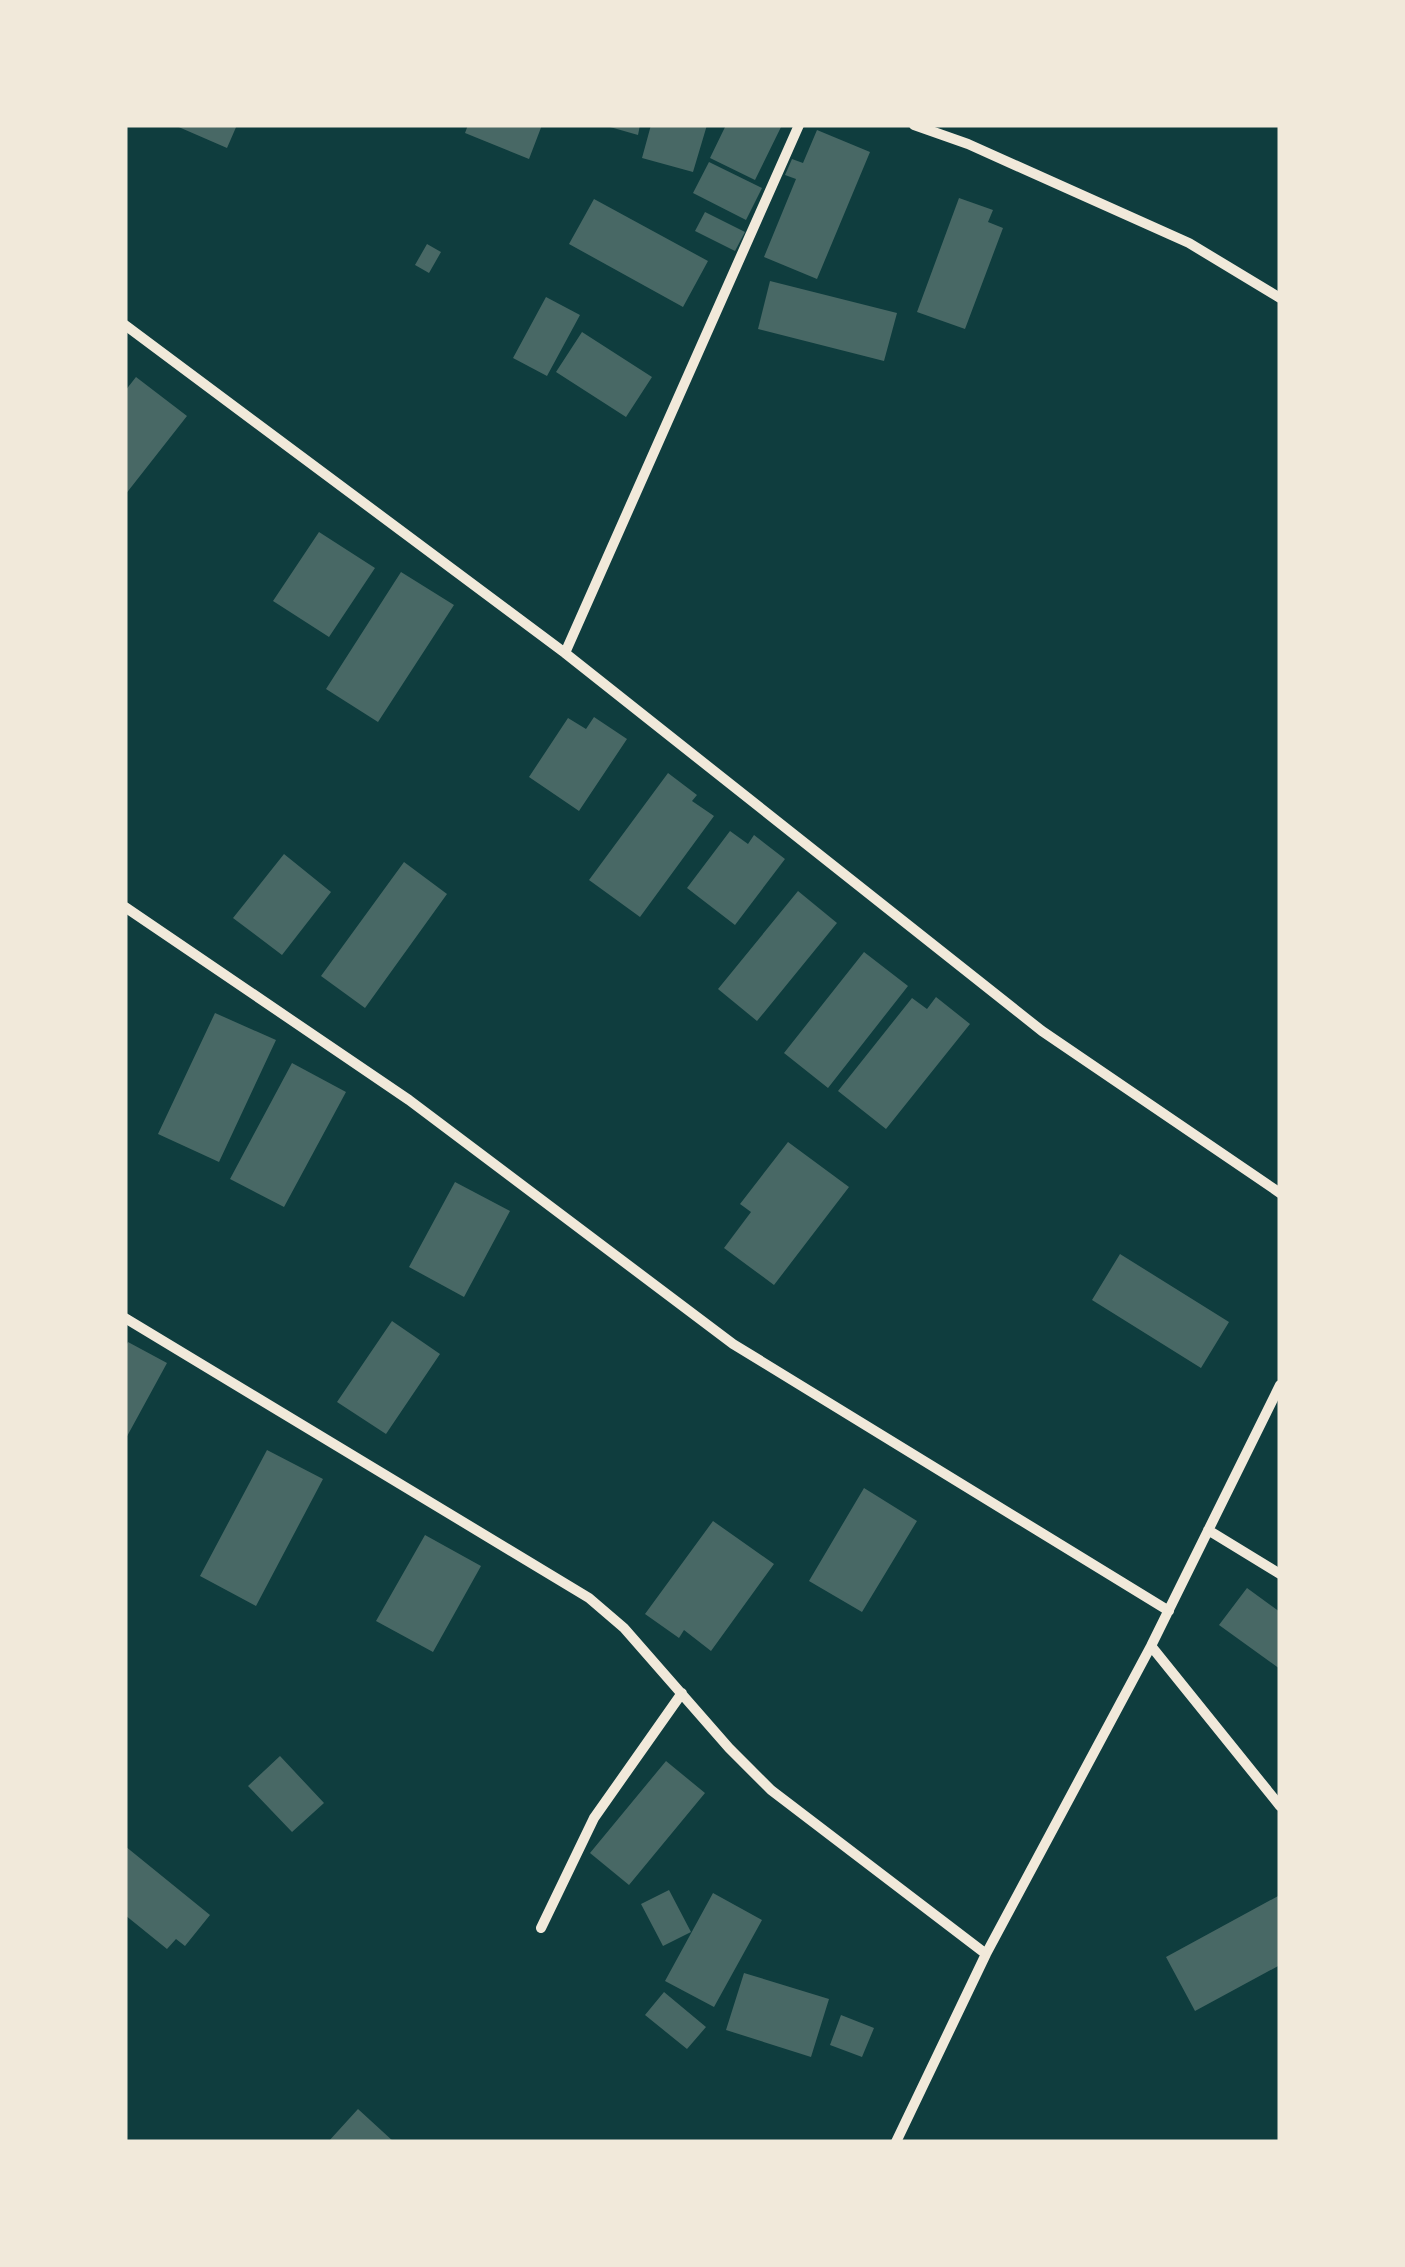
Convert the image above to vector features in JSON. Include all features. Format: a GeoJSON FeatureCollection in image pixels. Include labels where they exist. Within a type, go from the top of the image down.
{"type":"FeatureCollection","features":[{"type":"Feature","properties":{"kind":"street"},"geometry":{"type":"LineString","coordinates":[[564,654],[799,125]]}},
{"type":"Feature","properties":{"kind":"street"},"geometry":{"type":"LineString","coordinates":[[914,125],[968,144],[1189,243],[1280,298]]}},
{"type":"Feature","properties":{"kind":"street"},"geometry":{"type":"LineString","coordinates":[[125,325],[564,654],[1042,1031],[1280,1193]]}},
{"type":"Feature","properties":{"kind":"street"},"geometry":{"type":"LineString","coordinates":[[125,906],[408,1100],[733,1344],[1169,1610]]}},
{"type":"Feature","properties":{"kind":"street"},"geometry":{"type":"LineString","coordinates":[[125,1318],[589,1598],[624,1628],[771,1790],[986,1954]]}},
{"type":"Feature","properties":{"kind":"street"},"geometry":{"type":"LineString","coordinates":[[896,2142],[986,1954],[1151,1646],[1280,1385]]}},
{"type":"Feature","properties":{"kind":"street"},"geometry":{"type":"LineString","coordinates":[[1208,1530],[1280,1574]]}},
{"type":"Feature","properties":{"kind":"street"},"geometry":{"type":"LineString","coordinates":[[1151,1646],[1280,1806]]}},
{"type":"Feature","properties":{"kind":"street"},"geometry":{"type":"LineString","coordinates":[[541,1928],[594,1818],[682,1693]]}},
{"type":"Feature","properties":{"kind":"building"},"geometry":{"type":"Polygon","coordinates":[[[174,125],[237,125],[227,148],[174,125]]]}},
{"type":"Feature","properties":{"kind":"building"},"geometry":{"type":"Polygon","coordinates":[[[468,125],[542,125],[529,159],[465,133],[468,125]]]}},
{"type":"Feature","properties":{"kind":"building"},"geometry":{"type":"Polygon","coordinates":[[[603,125],[640,125],[638,135],[603,125]]]}},
{"type":"Feature","properties":{"kind":"building"},"geometry":{"type":"Polygon","coordinates":[[[651,125],[707,125],[693,172],[642,158],[651,125]]]}},
{"type":"Feature","properties":{"kind":"building"},"geometry":{"type":"Polygon","coordinates":[[[726,125],[782,125],[755,180],[710,158],[726,125]]]}},
{"type":"Feature","properties":{"kind":"building"},"geometry":{"type":"Polygon","coordinates":[[[817,130],[870,152],[817,279],[764,257],[796,179],[785,175],[792,159],[803,163],[817,130]]]}},
{"type":"Feature","properties":{"kind":"building"},"geometry":{"type":"Polygon","coordinates":[[[709,162],[762,188],[746,220],[693,193],[709,162]]]}},
{"type":"Feature","properties":{"kind":"building"},"geometry":{"type":"Polygon","coordinates":[[[959,198],[993,210],[988,222],[1003,228],[965,329],[917,312],[959,198]]]}},
{"type":"Feature","properties":{"kind":"building"},"geometry":{"type":"Polygon","coordinates":[[[594,199],[708,261],[683,307],[569,244],[594,199]]]}},
{"type":"Feature","properties":{"kind":"building"},"geometry":{"type":"Polygon","coordinates":[[[705,212],[745,232],[735,251],[695,231],[705,212]]]}},
{"type":"Feature","properties":{"kind":"building"},"geometry":{"type":"Polygon","coordinates":[[[427,244],[441,252],[429,273],[415,265],[427,244]]]}},
{"type":"Feature","properties":{"kind":"building"},"geometry":{"type":"Polygon","coordinates":[[[770,281],[897,313],[884,361],[758,329],[770,281]]]}},
{"type":"Feature","properties":{"kind":"building"},"geometry":{"type":"Polygon","coordinates":[[[546,297],[580,315],[547,376],[513,358],[546,297]]]}},
{"type":"Feature","properties":{"kind":"building"},"geometry":{"type":"Polygon","coordinates":[[[582,332],[652,377],[626,417],[556,372],[582,332]]]}},
{"type":"Feature","properties":{"kind":"building"},"geometry":{"type":"Polygon","coordinates":[[[136,377],[187,416],[125,495],[125,391],[136,377]]]}},
{"type":"Feature","properties":{"kind":"building"},"geometry":{"type":"Polygon","coordinates":[[[319,532],[375,568],[329,637],[273,601],[319,532]]]}},
{"type":"Feature","properties":{"kind":"building"},"geometry":{"type":"Polygon","coordinates":[[[401,572],[454,605],[378,722],[326,689],[401,572]]]}},
{"type":"Feature","properties":{"kind":"building"},"geometry":{"type":"Polygon","coordinates":[[[594,717],[627,739],[579,811],[529,777],[568,718],[586,729],[594,717]]]}},
{"type":"Feature","properties":{"kind":"building"},"geometry":{"type":"Polygon","coordinates":[[[668,773],[697,795],[692,801],[714,816],[640,917],[589,880],[668,773]]]}},
{"type":"Feature","properties":{"kind":"building"},"geometry":{"type":"Polygon","coordinates":[[[730,831],[748,844],[754,835],[785,859],[735,925],[687,888],[730,831]]]}},
{"type":"Feature","properties":{"kind":"building"},"geometry":{"type":"Polygon","coordinates":[[[284,854],[331,892],[282,955],[233,918],[284,854]]]}},
{"type":"Feature","properties":{"kind":"building"},"geometry":{"type":"Polygon","coordinates":[[[404,862],[447,894],[365,1008],[321,976],[404,862]]]}},
{"type":"Feature","properties":{"kind":"building"},"geometry":{"type":"Polygon","coordinates":[[[798,891],[837,923],[757,1021],[718,989],[798,891]]]}},
{"type":"Feature","properties":{"kind":"building"},"geometry":{"type":"Polygon","coordinates":[[[864,952],[908,986],[828,1088],[784,1053],[864,952]]]}},
{"type":"Feature","properties":{"kind":"building"},"geometry":{"type":"Polygon","coordinates":[[[936,997],[970,1024],[886,1129],[838,1091],[912,998],[927,1009],[936,997]]]}},
{"type":"Feature","properties":{"kind":"building"},"geometry":{"type":"Polygon","coordinates":[[[215,1013],[276,1040],[219,1162],[158,1134],[215,1013]]]}},
{"type":"Feature","properties":{"kind":"building"},"geometry":{"type":"Polygon","coordinates":[[[292,1063],[346,1092],[284,1207],[230,1179],[292,1063]]]}},
{"type":"Feature","properties":{"kind":"building"},"geometry":{"type":"Polygon","coordinates":[[[788,1142],[849,1187],[774,1285],[724,1248],[751,1212],[740,1204],[788,1142]]]}},
{"type":"Feature","properties":{"kind":"building"},"geometry":{"type":"Polygon","coordinates":[[[455,1182],[510,1211],[464,1297],[409,1267],[455,1182]]]}},
{"type":"Feature","properties":{"kind":"building"},"geometry":{"type":"Polygon","coordinates":[[[1120,1254],[1229,1322],[1201,1368],[1092,1300],[1120,1254]]]}},
{"type":"Feature","properties":{"kind":"building"},"geometry":{"type":"Polygon","coordinates":[[[392,1321],[440,1354],[386,1434],[337,1402],[392,1321]]]}},
{"type":"Feature","properties":{"kind":"building"},"geometry":{"type":"Polygon","coordinates":[[[128,1342],[167,1363],[125,1440],[125,1348],[128,1342]]]}},
{"type":"Feature","properties":{"kind":"building"},"geometry":{"type":"Polygon","coordinates":[[[267,1450],[323,1479],[256,1606],[200,1576],[267,1450]]]}},
{"type":"Feature","properties":{"kind":"building"},"geometry":{"type":"Polygon","coordinates":[[[864,1488],[917,1521],[862,1612],[809,1581],[864,1488]]]}},
{"type":"Feature","properties":{"kind":"building"},"geometry":{"type":"Polygon","coordinates":[[[713,1521],[774,1564],[711,1651],[684,1630],[679,1638],[645,1614],[713,1521]]]}},
{"type":"Feature","properties":{"kind":"building"},"geometry":{"type":"Polygon","coordinates":[[[425,1535],[481,1566],[433,1652],[376,1621],[425,1535]]]}},
{"type":"Feature","properties":{"kind":"building"},"geometry":{"type":"Polygon","coordinates":[[[1247,1588],[1280,1612],[1280,1669],[1219,1625],[1247,1588]]]}},
{"type":"Feature","properties":{"kind":"building"},"geometry":{"type":"Polygon","coordinates":[[[280,1756],[324,1803],[292,1832],[248,1786],[280,1756]]]}},
{"type":"Feature","properties":{"kind":"building"},"geometry":{"type":"Polygon","coordinates":[[[666,1761],[705,1793],[629,1885],[590,1853],[666,1761]]]}},
{"type":"Feature","properties":{"kind":"building"},"geometry":{"type":"Polygon","coordinates":[[[125,1846],[210,1915],[185,1946],[176,1939],[167,1949],[125,1915],[125,1846]]]}},
{"type":"Feature","properties":{"kind":"building"},"geometry":{"type":"Polygon","coordinates":[[[669,1890],[691,1932],[663,1946],[641,1904],[669,1890]]]}},
{"type":"Feature","properties":{"kind":"building"},"geometry":{"type":"Polygon","coordinates":[[[713,1893],[762,1920],[714,2007],[665,1981],[713,1893]]]}},
{"type":"Feature","properties":{"kind":"building"},"geometry":{"type":"Polygon","coordinates":[[[1280,1895],[1280,1965],[1195,2011],[1166,1957],[1280,1895]]]}},
{"type":"Feature","properties":{"kind":"building"},"geometry":{"type":"Polygon","coordinates":[[[744,1973],[829,1999],[811,2057],[726,2030],[744,1973]]]}},
{"type":"Feature","properties":{"kind":"building"},"geometry":{"type":"Polygon","coordinates":[[[664,1992],[706,2027],[687,2049],[645,2015],[664,1992]]]}},
{"type":"Feature","properties":{"kind":"building"},"geometry":{"type":"Polygon","coordinates":[[[841,2015],[874,2028],[862,2057],[830,2045],[841,2015]]]}},
{"type":"Feature","properties":{"kind":"building"},"geometry":{"type":"Polygon","coordinates":[[[358,2109],[394,2142],[328,2142],[358,2109]]]}}]}
